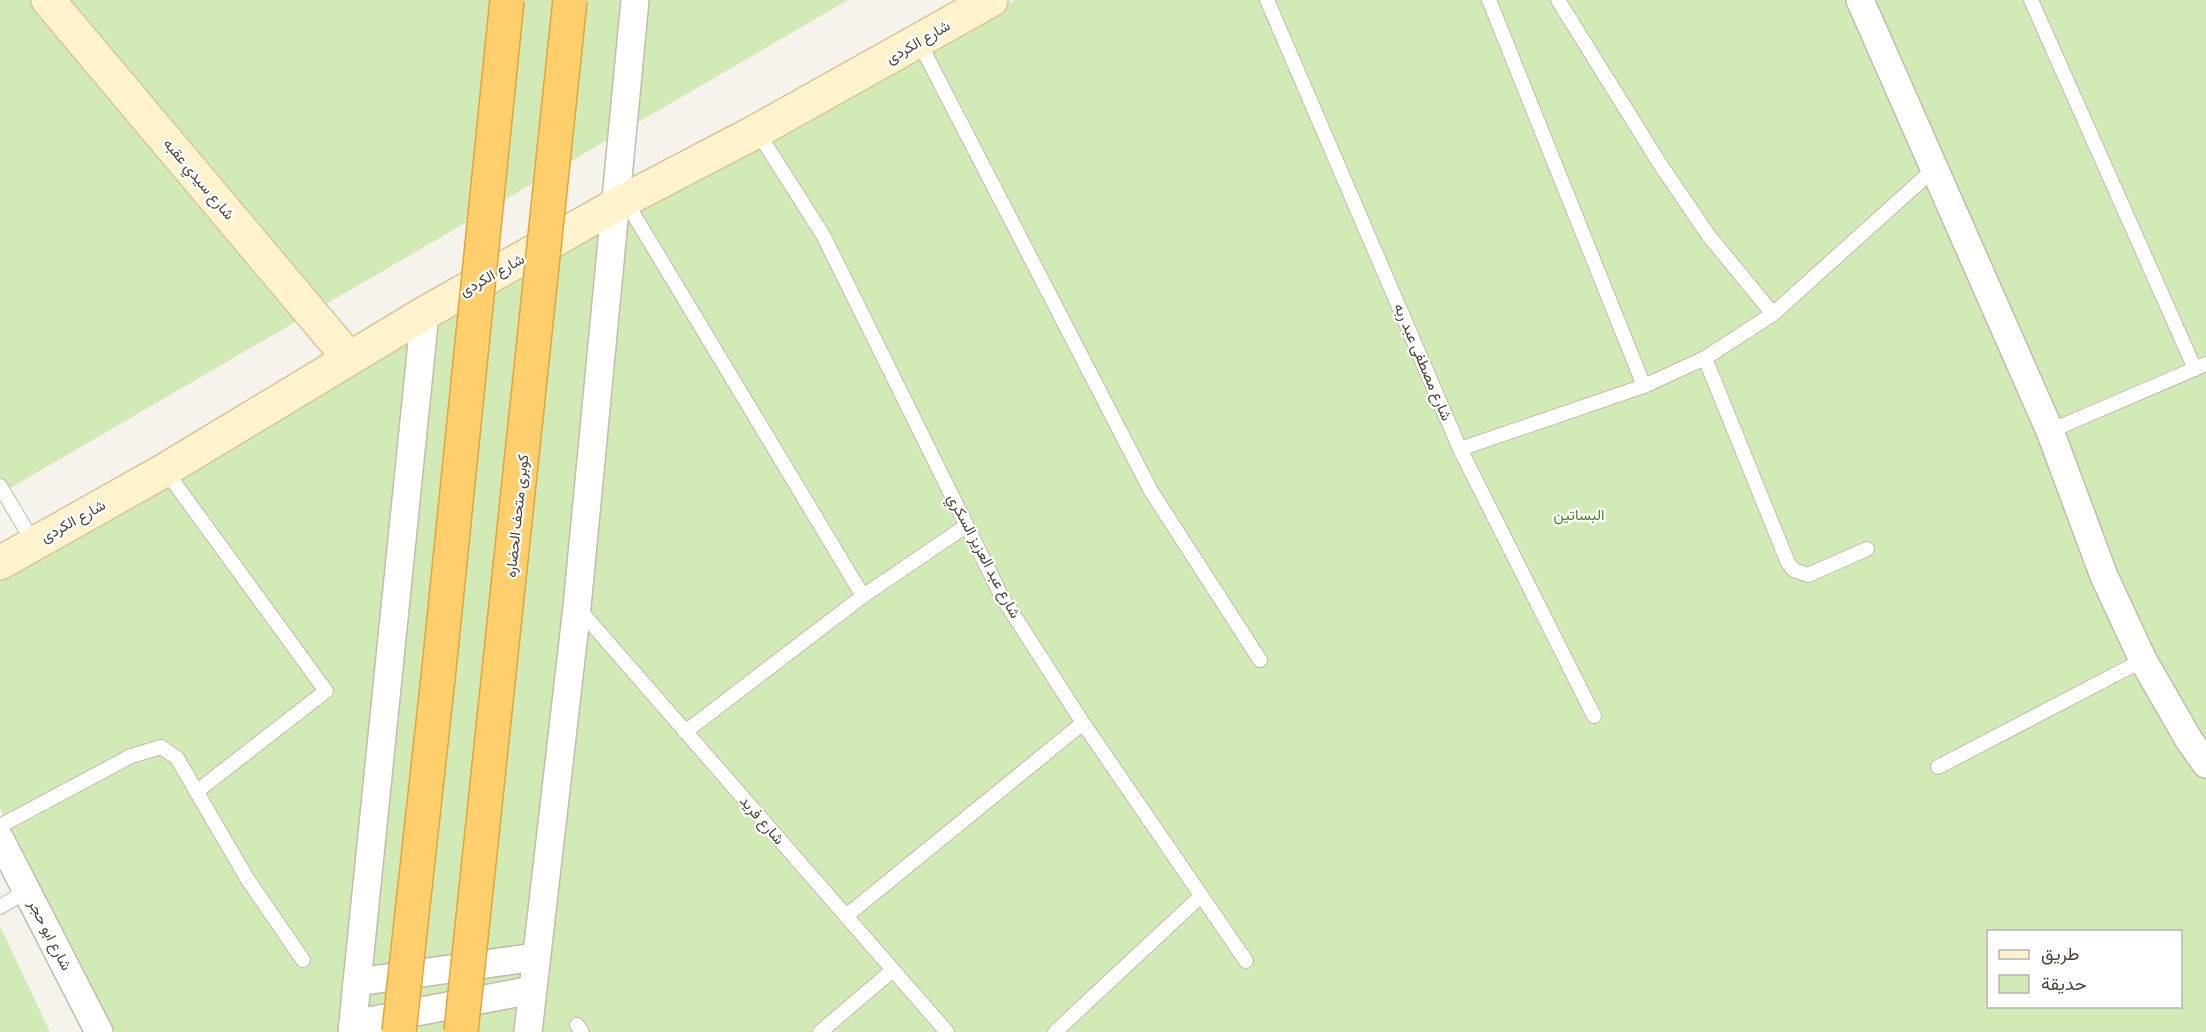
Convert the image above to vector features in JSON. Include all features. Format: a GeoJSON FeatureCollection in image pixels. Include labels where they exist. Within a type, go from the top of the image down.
{"type":"FeatureCollection","features":[{"type":"Feature","properties":{"kind":"highway"},"geometry":{"type":"LineString","coordinates":[[399,1032],[439,669],[507,0]]}},
{"type":"Feature","properties":{"kind":"highway","name":"كوبرى متحف الحضاره"},"geometry":{"type":"LineString","coordinates":[[460,1032],[570,0]]}},
{"type":"Feature","properties":{"kind":"street","name":"شارع سيدي عقبه"},"geometry":{"type":"LineString","coordinates":[[48,0],[349,358]]}},
{"type":"Feature","properties":{"kind":"street"},"geometry":{"type":"LineString","coordinates":[[528,1032],[621,203],[635,0]]}},
{"type":"Feature","properties":{"kind":"street"},"geometry":{"type":"LineString","coordinates":[[1860,0],[2049,431],[2104,576],[2143,660],[2189,740],[2206,764]]}},
{"type":"Feature","properties":{"kind":"street","name":"شارع الكردى"},"geometry":{"type":"LineString","coordinates":[[0,563],[165,470],[425,313],[621,203],[919,42],[972,7]]}},
{"type":"Feature","properties":{"kind":"street"},"geometry":{"type":"LineString","coordinates":[[425,313],[353,1028],[532,990]]}},
{"type":"Feature","properties":{"kind":"street","name":"شارع ابو حجر"},"geometry":{"type":"LineString","coordinates":[[0,839],[99,1032]]}},
{"type":"Feature","properties":{"kind":"street"},"geometry":{"type":"LineString","coordinates":[[357,982],[535,957]]}},
{"type":"Feature","properties":{"kind":"lane","name":"شارع مصطفى عبد ربه"},"geometry":{"type":"LineString","coordinates":[[1267,0],[1460,449],[1594,716]]}},
{"type":"Feature","properties":{"kind":"lane"},"geometry":{"type":"LineString","coordinates":[[1489,0],[1644,386]]}},
{"type":"Feature","properties":{"kind":"lane"},"geometry":{"type":"LineString","coordinates":[[1558,0],[1660,164],[1709,236],[1773,314]]}},
{"type":"Feature","properties":{"kind":"lane"},"geometry":{"type":"LineString","coordinates":[[2031,0],[2201,367],[2049,431]]}},
{"type":"Feature","properties":{"kind":"lane"},"geometry":{"type":"LineString","coordinates":[[919,42],[1151,491],[1260,660]]}},
{"type":"Feature","properties":{"kind":"lane","name":"شارع عبد العزيز السكري"},"geometry":{"type":"LineString","coordinates":[[756,131],[823,235],[1002,597],[1083,723],[1246,961]]}},
{"type":"Feature","properties":{"kind":"lane"},"geometry":{"type":"LineString","coordinates":[[1460,449],[1644,386],[1705,358],[1773,314],[1934,169]]}},
{"type":"Feature","properties":{"kind":"lane"},"geometry":{"type":"LineString","coordinates":[[621,203],[863,596]]}},
{"type":"Feature","properties":{"kind":"lane"},"geometry":{"type":"LineString","coordinates":[[1705,358],[1788,563],[1794,570],[1808,575],[1867,549]]}},
{"type":"Feature","properties":{"kind":"lane"},"geometry":{"type":"LineString","coordinates":[[165,470],[326,691],[196,792]]}},
{"type":"Feature","properties":{"kind":"lane"},"geometry":{"type":"LineString","coordinates":[[0,486],[34,543]]}},
{"type":"Feature","properties":{"kind":"lane"},"geometry":{"type":"LineString","coordinates":[[685,732],[863,596],[966,526]]}},
{"type":"Feature","properties":{"kind":"lane","name":"شارع فريد"},"geometry":{"type":"LineString","coordinates":[[577,607],[947,1032]]}},
{"type":"Feature","properties":{"kind":"lane"},"geometry":{"type":"LineString","coordinates":[[1938,767],[2143,660]]}},
{"type":"Feature","properties":{"kind":"lane"},"geometry":{"type":"LineString","coordinates":[[846,916],[1083,723]]}},
{"type":"Feature","properties":{"kind":"lane"},"geometry":{"type":"LineString","coordinates":[[0,826],[131,756],[161,747],[177,758],[248,880],[303,960]]}},
{"type":"Feature","properties":{"kind":"lane"},"geometry":{"type":"LineString","coordinates":[[0,907],[27,891]]}},
{"type":"Feature","properties":{"kind":"lane"},"geometry":{"type":"LineString","coordinates":[[1055,1032],[1201,896]]}},
{"type":"Feature","properties":{"kind":"lane"},"geometry":{"type":"LineString","coordinates":[[820,1032],[893,970]]}},
{"type":"Feature","properties":{"kind":"green space"},"geometry":{"type":"Polygon","coordinates":[[[0,0],[848,0],[0,494],[0,0]]]}},
{"type":"Feature","properties":{"kind":"green space","name":"البساتين"},"geometry":{"type":"Polygon","coordinates":[[[1015,0],[2206,0],[2206,1032],[111,1032],[0,808],[0,570],[1015,0]]]}},
{"type":"Feature","properties":{"kind":"green space"},"geometry":{"type":"Polygon","coordinates":[[[0,926],[50,1032],[0,1032],[0,926]]]}}]}
